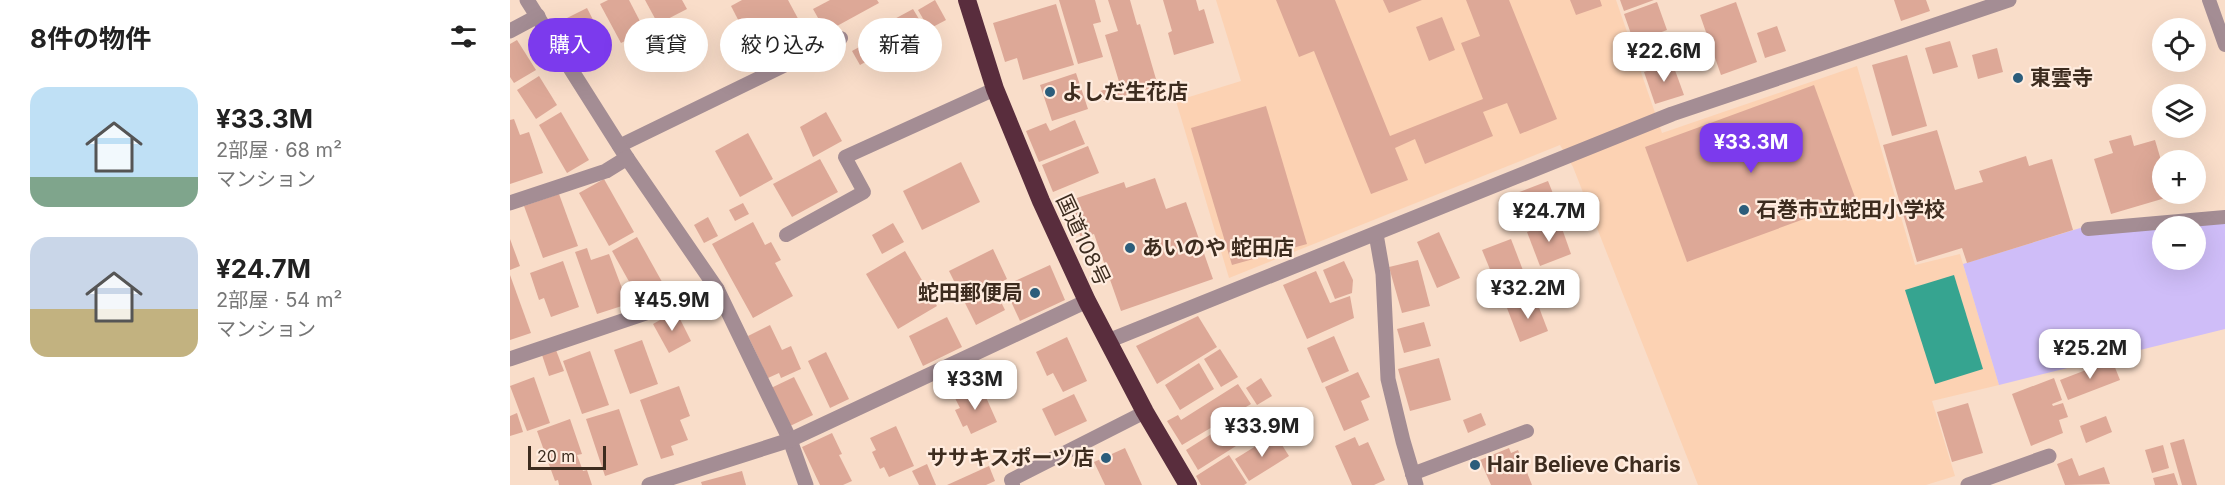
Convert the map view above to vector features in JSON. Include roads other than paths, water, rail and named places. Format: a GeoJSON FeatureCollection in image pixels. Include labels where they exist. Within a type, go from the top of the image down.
{"type":"FeatureCollection","features":[{"type":"Feature","properties":{"kind":"highway","name":"国道108号"},"geometry":{"type":"LineString","coordinates":[[967,0],[995,89],[1041,201],[1087,301],[1145,411],[1188,485]]}},
{"type":"Feature","properties":{"kind":"street"},"geometry":{"type":"LineString","coordinates":[[527,0],[623,152],[717,288],[790,440],[806,485]]}},
{"type":"Feature","properties":{"kind":"street"},"geometry":{"type":"LineString","coordinates":[[1108,341],[1672,114],[2009,0]]}},
{"type":"Feature","properties":{"kind":"street"},"geometry":{"type":"LineString","coordinates":[[510,32],[538,16]]}},
{"type":"Feature","properties":{"kind":"street"},"geometry":{"type":"LineString","coordinates":[[510,203],[606,171],[623,152]]}},
{"type":"Feature","properties":{"kind":"street"},"geometry":{"type":"LineString","coordinates":[[1376,234],[1383,274],[1388,379],[1414,480]]}},
{"type":"Feature","properties":{"kind":"street"},"geometry":{"type":"LineString","coordinates":[[510,359],[717,288]]}},
{"type":"Feature","properties":{"kind":"street"},"geometry":{"type":"LineString","coordinates":[[649,485],[790,440],[1087,301]]}},
{"type":"Feature","properties":{"kind":"street"},"geometry":{"type":"LineString","coordinates":[[1968,485],[2049,456]]}},
{"type":"Feature","properties":{"kind":"lane"},"geometry":{"type":"LineString","coordinates":[[2209,0],[2225,45]]}},
{"type":"Feature","properties":{"kind":"lane"},"geometry":{"type":"LineString","coordinates":[[623,152],[776,72]]}},
{"type":"Feature","properties":{"kind":"lane"},"geometry":{"type":"LineString","coordinates":[[786,235],[864,192],[845,157],[995,89]]}},
{"type":"Feature","properties":{"kind":"lane"},"geometry":{"type":"LineString","coordinates":[[2088,229],[2225,217]]}},
{"type":"Feature","properties":{"kind":"lane"},"geometry":{"type":"LineString","coordinates":[[1012,485],[1011,480],[1145,411]]}},
{"type":"Feature","properties":{"kind":"lane"},"geometry":{"type":"LineString","coordinates":[[1414,480],[1527,431]]}},
{"type":"Feature","properties":{"kind":"water"},"geometry":{"type":"Polygon","coordinates":[[[1954,275],[1983,369],[1935,384],[1905,290],[1954,275]]]}},
{"type":"Feature","properties":{"kind":"place","name":"東雲寺"},"geometry":{"type":"Point","coordinates":[2018,78]}},
{"type":"Feature","properties":{"kind":"place","name":"よしだ生花店"},"geometry":{"type":"Point","coordinates":[1050,92]}},
{"type":"Feature","properties":{"kind":"place","name":"石巻市立蛇田小学校"},"geometry":{"type":"Point","coordinates":[1744,210]}},
{"type":"Feature","properties":{"kind":"place","name":"あいのや 蛇田店"},"geometry":{"type":"Point","coordinates":[1130,248]}},
{"type":"Feature","properties":{"kind":"place","name":"蛇田郵便局"},"geometry":{"type":"Point","coordinates":[1035,293]}},
{"type":"Feature","properties":{"kind":"place","name":"ササキスポーツ店"},"geometry":{"type":"Point","coordinates":[1106,458]}},
{"type":"Feature","properties":{"kind":"place","name":"Hair Believe Charis"},"geometry":{"type":"Point","coordinates":[1475,465]}}]}
